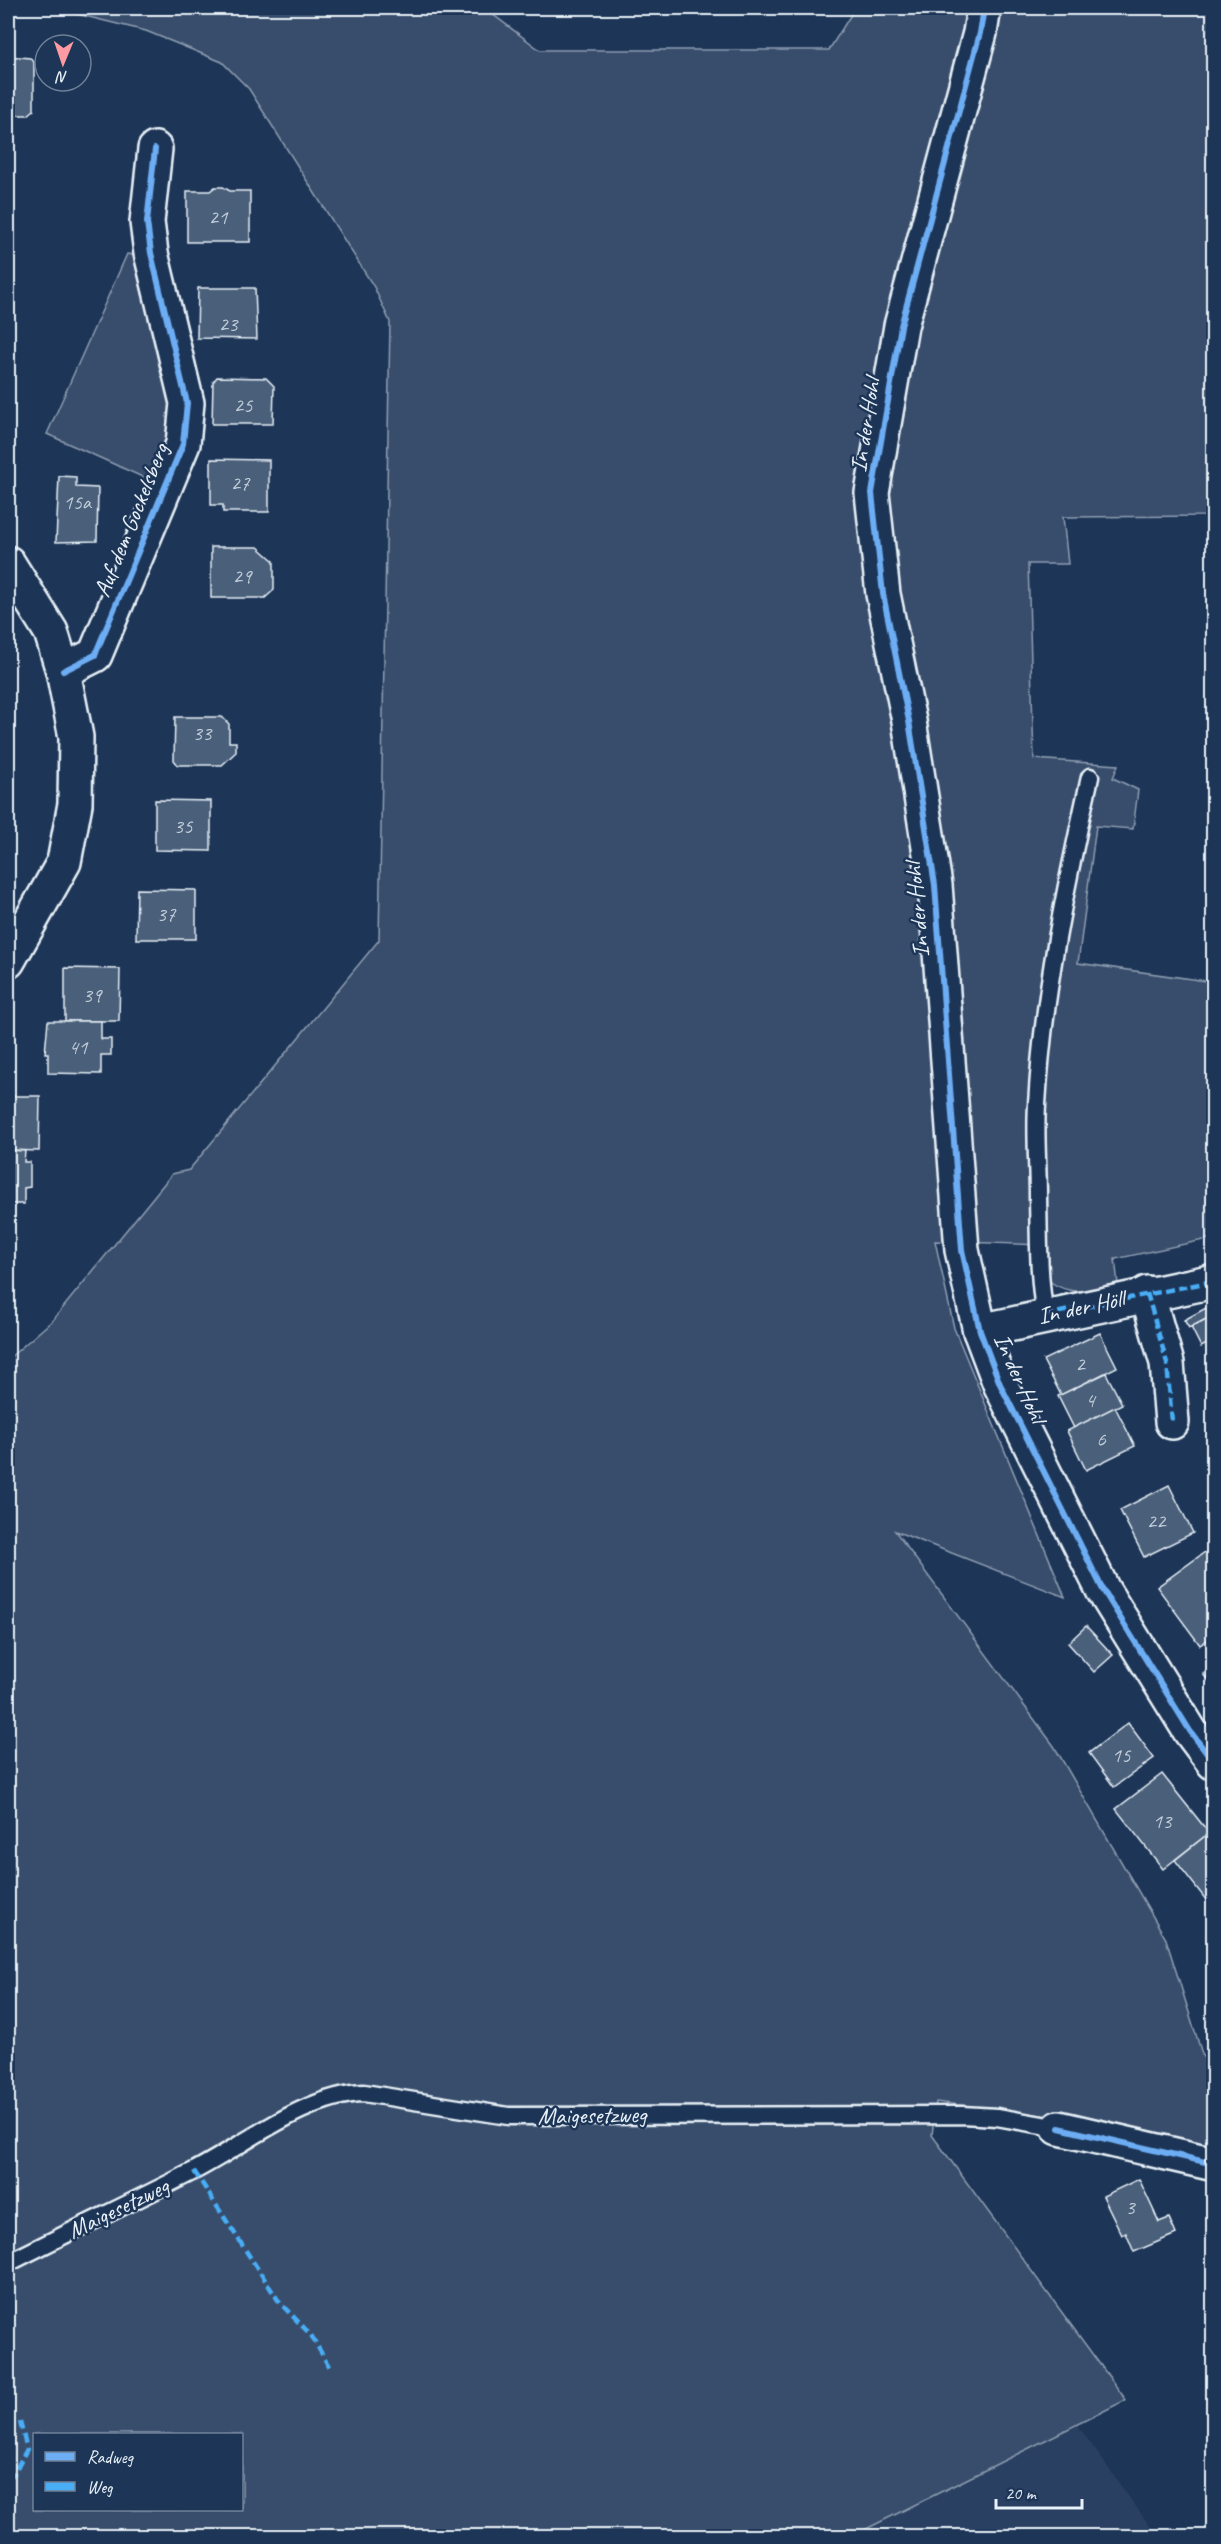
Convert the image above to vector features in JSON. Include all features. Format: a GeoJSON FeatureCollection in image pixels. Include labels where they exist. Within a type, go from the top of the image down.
{"type":"FeatureCollection","features":[{"type":"Feature","properties":{"kind":"street","name":"In der Hohl"},"geometry":{"type":"LineString","coordinates":[[984,8],[975,50],[901,326],[872,493],[883,594],[909,721],[935,885],[962,1250],[980,1331],[1000,1384],[1103,1590],[1190,1731],[1214,1763]]}},
{"type":"Feature","properties":{"kind":"street","name":"Auf dem Gockelsberg"},"geometry":{"type":"LineString","coordinates":[[63,671],[95,655],[183,444],[187,403],[151,253],[147,222],[155,149]]}},
{"type":"Feature","properties":{"kind":"street"},"geometry":{"type":"LineString","coordinates":[[8,563],[51,632],[63,671],[76,737],[75,804],[64,862],[8,961]]}},
{"type":"Feature","properties":{"kind":"street","name":"In der Höll"},"geometry":{"type":"LineString","coordinates":[[980,1331],[1147,1293],[1214,1281]]}},
{"type":"Feature","properties":{"kind":"street","name":"In der Höll"},"geometry":{"type":"LineString","coordinates":[[1147,1293],[1167,1363],[1172,1422]]}},
{"type":"Feature","properties":{"kind":"street","name":"Maigesetzweg"},"geometry":{"type":"LineString","coordinates":[[1059,2128],[1214,2164]]}},
{"type":"Feature","properties":{"kind":"lane"},"geometry":{"type":"LineString","coordinates":[[1045,1315],[1040,1260],[1037,1108],[1039,1073],[1057,938],[1090,777]]}},
{"type":"Feature","properties":{"kind":"lane","name":"Maigesetzweg"},"geometry":{"type":"LineString","coordinates":[[8,2262],[194,2171],[293,2115],[344,2094],[364,2093],[508,2116],[962,2115],[997,2117],[1059,2128]]}},
{"type":"Feature","properties":{"kind":"shaded area"},"geometry":{"type":"Polygon","coordinates":[[[52,8],[484,8],[540,50],[829,50],[855,8],[1213,8],[1213,516],[1063,517],[1068,564],[1028,564],[1034,759],[1118,765],[1113,778],[1138,790],[1133,829],[1096,826],[1078,963],[1213,982],[1213,1238],[1115,1259],[1118,1284],[1083,1291],[1066,1289],[1049,1281],[1042,1245],[935,1241],[954,1328],[1065,1597],[895,1531],[1054,1746],[1166,1939],[1203,2057],[1213,2072],[1213,2154],[1050,2116],[936,2102],[932,2135],[1126,2400],[852,2536],[8,2536],[8,1359],[53,1320],[172,1174],[189,1170],[379,940],[390,322],[374,287],[249,89],[222,62],[146,31],[52,8]]]}},
{"type":"Feature","properties":{"kind":"shaded area"},"geometry":{"type":"Polygon","coordinates":[[[127,254],[138,256],[161,375],[172,380],[178,402],[158,484],[47,434],[127,254]]]}},
{"type":"Feature","properties":{"kind":"shaded area"},"geometry":{"type":"Polygon","coordinates":[[[1076,2423],[1157,2536],[852,2536],[1076,2423]]]}},
{"type":"Feature","properties":{"kind":"building"},"geometry":{"type":"Polygon","coordinates":[[[8,56],[30,58],[33,61],[34,110],[28,115],[8,115],[8,56]]]}},
{"type":"Feature","properties":{"kind":"building"},"geometry":{"type":"Polygon","coordinates":[[[9,137],[9,189],[8,189],[9,137]]]}},
{"type":"Feature","properties":{"kind":"building"},"geometry":{"type":"Polygon","coordinates":[[[215,187],[223,187],[230,191],[250,191],[250,242],[187,242],[187,191],[210,191],[215,187]]]}},
{"type":"Feature","properties":{"kind":"building"},"geometry":{"type":"Polygon","coordinates":[[[198,288],[255,288],[257,339],[197,338],[198,288]]]}},
{"type":"Feature","properties":{"kind":"building"},"geometry":{"type":"Polygon","coordinates":[[[217,377],[266,378],[274,386],[273,424],[212,424],[213,382],[217,377]]]}},
{"type":"Feature","properties":{"kind":"building"},"geometry":{"type":"Polygon","coordinates":[[[211,459],[269,460],[269,512],[223,512],[223,505],[211,505],[211,459]]]}},
{"type":"Feature","properties":{"kind":"building"},"geometry":{"type":"Polygon","coordinates":[[[59,476],[76,477],[76,487],[98,488],[97,541],[56,542],[59,476]]]}},
{"type":"Feature","properties":{"kind":"building"},"geometry":{"type":"Polygon","coordinates":[[[211,547],[258,547],[274,561],[274,590],[265,598],[211,598],[211,547]]]}},
{"type":"Feature","properties":{"kind":"building"},"geometry":{"type":"Polygon","coordinates":[[[175,717],[222,717],[229,724],[229,742],[236,742],[236,752],[222,765],[178,765],[174,760],[175,717]]]}},
{"type":"Feature","properties":{"kind":"building"},"geometry":{"type":"Polygon","coordinates":[[[155,800],[211,801],[211,851],[155,850],[155,800]]]}},
{"type":"Feature","properties":{"kind":"building"},"geometry":{"type":"Polygon","coordinates":[[[137,889],[196,890],[196,939],[136,939],[137,889]]]}},
{"type":"Feature","properties":{"kind":"building"},"geometry":{"type":"Polygon","coordinates":[[[65,968],[120,969],[119,1021],[65,1021],[65,968]]]}},
{"type":"Feature","properties":{"kind":"building"},"geometry":{"type":"Polygon","coordinates":[[[48,1021],[101,1021],[101,1039],[111,1039],[111,1055],[101,1055],[101,1074],[48,1073],[48,1053],[45,1053],[48,1021]]]}},
{"type":"Feature","properties":{"kind":"building"},"geometry":{"type":"Polygon","coordinates":[[[8,1096],[40,1096],[39,1151],[8,1150],[8,1096]]]}},
{"type":"Feature","properties":{"kind":"building"},"geometry":{"type":"Polygon","coordinates":[[[8,1150],[25,1151],[24,1162],[30,1162],[30,1187],[24,1188],[24,1204],[8,1204],[8,1150]]]}},
{"type":"Feature","properties":{"kind":"building"},"geometry":{"type":"Polygon","coordinates":[[[1206,1308],[1210,1317],[1189,1328],[1184,1320],[1206,1308]]]}},
{"type":"Feature","properties":{"kind":"building"},"geometry":{"type":"Polygon","coordinates":[[[1214,1315],[1214,1357],[1207,1344],[1201,1347],[1191,1327],[1214,1315]]]}},
{"type":"Feature","properties":{"kind":"building"},"geometry":{"type":"Polygon","coordinates":[[[1100,1333],[1117,1367],[1061,1395],[1043,1360],[1100,1333]]]}},
{"type":"Feature","properties":{"kind":"building"},"geometry":{"type":"Polygon","coordinates":[[[1106,1373],[1122,1404],[1074,1428],[1058,1396],[1106,1373]]]}},
{"type":"Feature","properties":{"kind":"building"},"geometry":{"type":"Polygon","coordinates":[[[1115,1407],[1135,1446],[1086,1470],[1067,1431],[1115,1407]]]}},
{"type":"Feature","properties":{"kind":"building"},"geometry":{"type":"Polygon","coordinates":[[[1169,1485],[1193,1533],[1144,1557],[1120,1510],[1169,1485]]]}},
{"type":"Feature","properties":{"kind":"building"},"geometry":{"type":"Polygon","coordinates":[[[1205,1552],[1214,1563],[1214,1635],[1200,1645],[1157,1587],[1205,1552]]]}},
{"type":"Feature","properties":{"kind":"building"},"geometry":{"type":"Polygon","coordinates":[[[1086,1626],[1113,1655],[1094,1672],[1068,1643],[1086,1626]]]}},
{"type":"Feature","properties":{"kind":"building"},"geometry":{"type":"Polygon","coordinates":[[[1214,1665],[1214,1688],[1203,1674],[1214,1665]]]}},
{"type":"Feature","properties":{"kind":"building"},"geometry":{"type":"Polygon","coordinates":[[[1128,1723],[1154,1758],[1114,1787],[1089,1753],[1128,1723]]]}},
{"type":"Feature","properties":{"kind":"building"},"geometry":{"type":"Polygon","coordinates":[[[1162,1774],[1209,1833],[1163,1869],[1116,1809],[1162,1774]]]}},
{"type":"Feature","properties":{"kind":"building"},"geometry":{"type":"Polygon","coordinates":[[[1214,1829],[1214,1902],[1210,1905],[1175,1860],[1214,1829]]]}},
{"type":"Feature","properties":{"kind":"building"},"geometry":{"type":"Polygon","coordinates":[[[1139,2179],[1159,2222],[1169,2218],[1176,2234],[1134,2252],[1126,2233],[1122,2235],[1103,2196],[1139,2179]]]}},
{"type":"Feature","properties":{"kind":"marked path"},"geometry":{"type":"LineString","coordinates":[[1045,1315],[1214,1281]]}},
{"type":"Feature","properties":{"kind":"marked path"},"geometry":{"type":"LineString","coordinates":[[1147,1293],[1167,1363],[1172,1422]]}},
{"type":"Feature","properties":{"kind":"marked path"},"geometry":{"type":"LineString","coordinates":[[194,2171],[280,2303],[311,2335],[331,2370]]}},
{"type":"Feature","properties":{"kind":"marked path"},"geometry":{"type":"LineString","coordinates":[[8,2477],[13,2475],[27,2449],[20,2422]]}},
{"type":"Feature","properties":{"kind":"cycle path"},"geometry":{"type":"LineString","coordinates":[[984,8],[980,33],[901,326],[872,493],[883,594],[909,721],[935,885],[962,1250],[980,1331],[1000,1384],[1103,1590],[1190,1731],[1214,1763]]}},
{"type":"Feature","properties":{"kind":"cycle path"},"geometry":{"type":"LineString","coordinates":[[63,671],[95,655],[183,444],[187,403],[151,253],[147,222],[155,149]]}},
{"type":"Feature","properties":{"kind":"cycle path"},"geometry":{"type":"LineString","coordinates":[[1059,2128],[1214,2164]]}}]}
